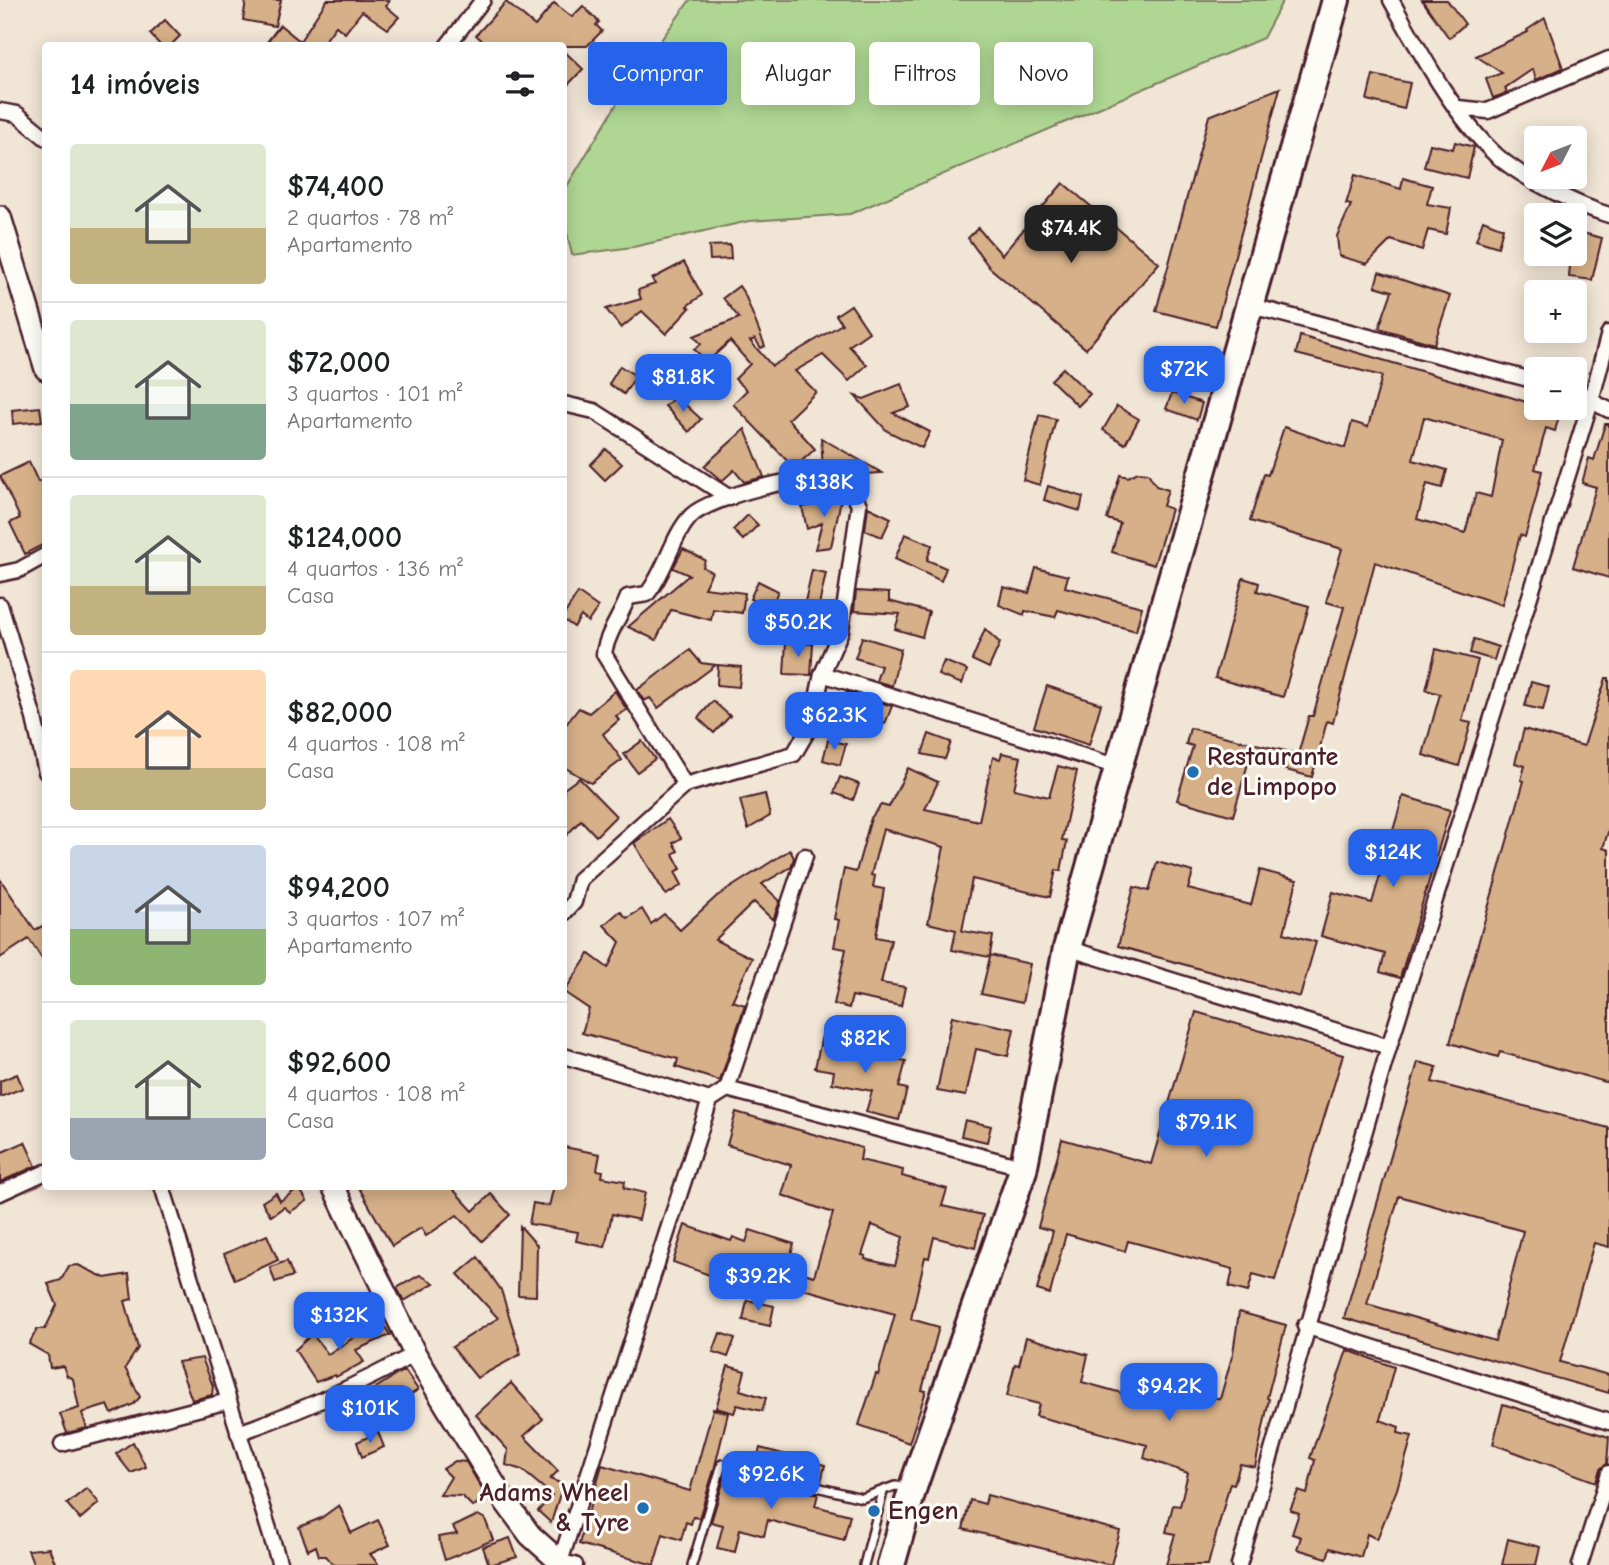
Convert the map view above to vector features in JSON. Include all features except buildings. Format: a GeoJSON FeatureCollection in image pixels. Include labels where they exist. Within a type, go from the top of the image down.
{"type":"FeatureCollection","features":[{"type":"Feature","properties":{"kind":"highway"},"geometry":{"type":"LineString","coordinates":[[891,1565],[913,1488],[1023,1170],[1067,948],[1336,0]]}},
{"type":"Feature","properties":{"kind":"street"},"geometry":{"type":"LineString","coordinates":[[450,42],[483,0]]}},
{"type":"Feature","properties":{"kind":"street"},"geometry":{"type":"LineString","coordinates":[[1391,0],[1458,108],[1497,155],[1523,173],[1609,215]]}},
{"type":"Feature","properties":{"kind":"street"},"geometry":{"type":"LineString","coordinates":[[1458,108],[1488,111],[1609,59]]}},
{"type":"Feature","properties":{"kind":"street"},"geometry":{"type":"LineString","coordinates":[[0,111],[17,114],[42,135]]}},
{"type":"Feature","properties":{"kind":"street"},"geometry":{"type":"LineString","coordinates":[[0,217],[42,356]]}},
{"type":"Feature","properties":{"kind":"street"},"geometry":{"type":"LineString","coordinates":[[1248,305],[1524,378]]}},
{"type":"Feature","properties":{"kind":"street"},"geometry":{"type":"LineString","coordinates":[[1238,1565],[1389,1047],[1591,401],[1609,333]]}},
{"type":"Feature","properties":{"kind":"street"},"geometry":{"type":"LineString","coordinates":[[1587,399],[1609,410]]}},
{"type":"Feature","properties":{"kind":"street"},"geometry":{"type":"LineString","coordinates":[[567,405],[594,411],[730,498]]}},
{"type":"Feature","properties":{"kind":"street"},"geometry":{"type":"LineString","coordinates":[[567,909],[573,902],[580,879],[685,785],[794,754],[812,723],[822,674],[841,631],[859,505],[851,489],[838,480],[828,478],[776,481],[712,503],[692,515],[660,578],[647,594],[628,597],[619,622],[605,644],[604,654],[609,668],[685,785]]}},
{"type":"Feature","properties":{"kind":"street"},"geometry":{"type":"LineString","coordinates":[[0,574],[19,570],[42,557]]}},
{"type":"Feature","properties":{"kind":"street"},"geometry":{"type":"LineString","coordinates":[[0,605],[42,754]]}},
{"type":"Feature","properties":{"kind":"street"},"geometry":{"type":"LineString","coordinates":[[822,674],[1118,767]]}},
{"type":"Feature","properties":{"kind":"street"},"geometry":{"type":"LineString","coordinates":[[334,1190],[415,1354],[502,1497],[530,1535],[565,1564],[710,1100],[727,1089],[805,856]]}},
{"type":"Feature","properties":{"kind":"street"},"geometry":{"type":"LineString","coordinates":[[1067,948],[1389,1047]]}},
{"type":"Feature","properties":{"kind":"street"},"geometry":{"type":"LineString","coordinates":[[567,1057],[710,1100]]}},
{"type":"Feature","properties":{"kind":"street"},"geometry":{"type":"LineString","coordinates":[[727,1089],[1018,1166],[1023,1170]]}},
{"type":"Feature","properties":{"kind":"street"},"geometry":{"type":"LineString","coordinates":[[0,1193],[42,1174]]}},
{"type":"Feature","properties":{"kind":"street"},"geometry":{"type":"LineString","coordinates":[[163,1190],[280,1565]]}},
{"type":"Feature","properties":{"kind":"street"},"geometry":{"type":"LineString","coordinates":[[1306,1326],[1609,1422]]}},
{"type":"Feature","properties":{"kind":"street"},"geometry":{"type":"LineString","coordinates":[[238,1433],[285,1417],[367,1380],[415,1354]]}},
{"type":"Feature","properties":{"kind":"street"},"geometry":{"type":"LineString","coordinates":[[62,1444],[228,1401]]}},
{"type":"Feature","properties":{"kind":"street"},"geometry":{"type":"LineString","coordinates":[[1580,1565],[1609,1473]]}},
{"type":"Feature","properties":{"kind":"lane"},"geometry":{"type":"LineString","coordinates":[[692,1565],[722,1464],[853,1497],[862,1498],[895,1486],[913,1488]]}},
{"type":"Feature","properties":{"kind":"lane"},"geometry":{"type":"LineString","coordinates":[[864,1565],[883,1492]]}},
{"type":"Feature","properties":{"kind":"green space"},"geometry":{"type":"Polygon","coordinates":[[[690,0],[1283,0],[1263,38],[850,214],[749,221],[633,247],[572,255],[567,233],[567,186],[616,105],[727,105],[727,42],[660,42],[690,0]]]}},
{"type":"Feature","properties":{"kind":"place","name":"Restaurante de Limpopo"},"geometry":{"type":"Point","coordinates":[1193,772]}},
{"type":"Feature","properties":{"kind":"place","name":"Adams Wheel & Tyre"},"geometry":{"type":"Point","coordinates":[643,1508]}},
{"type":"Feature","properties":{"kind":"place","name":"Engen"},"geometry":{"type":"Point","coordinates":[874,1511]}}]}
